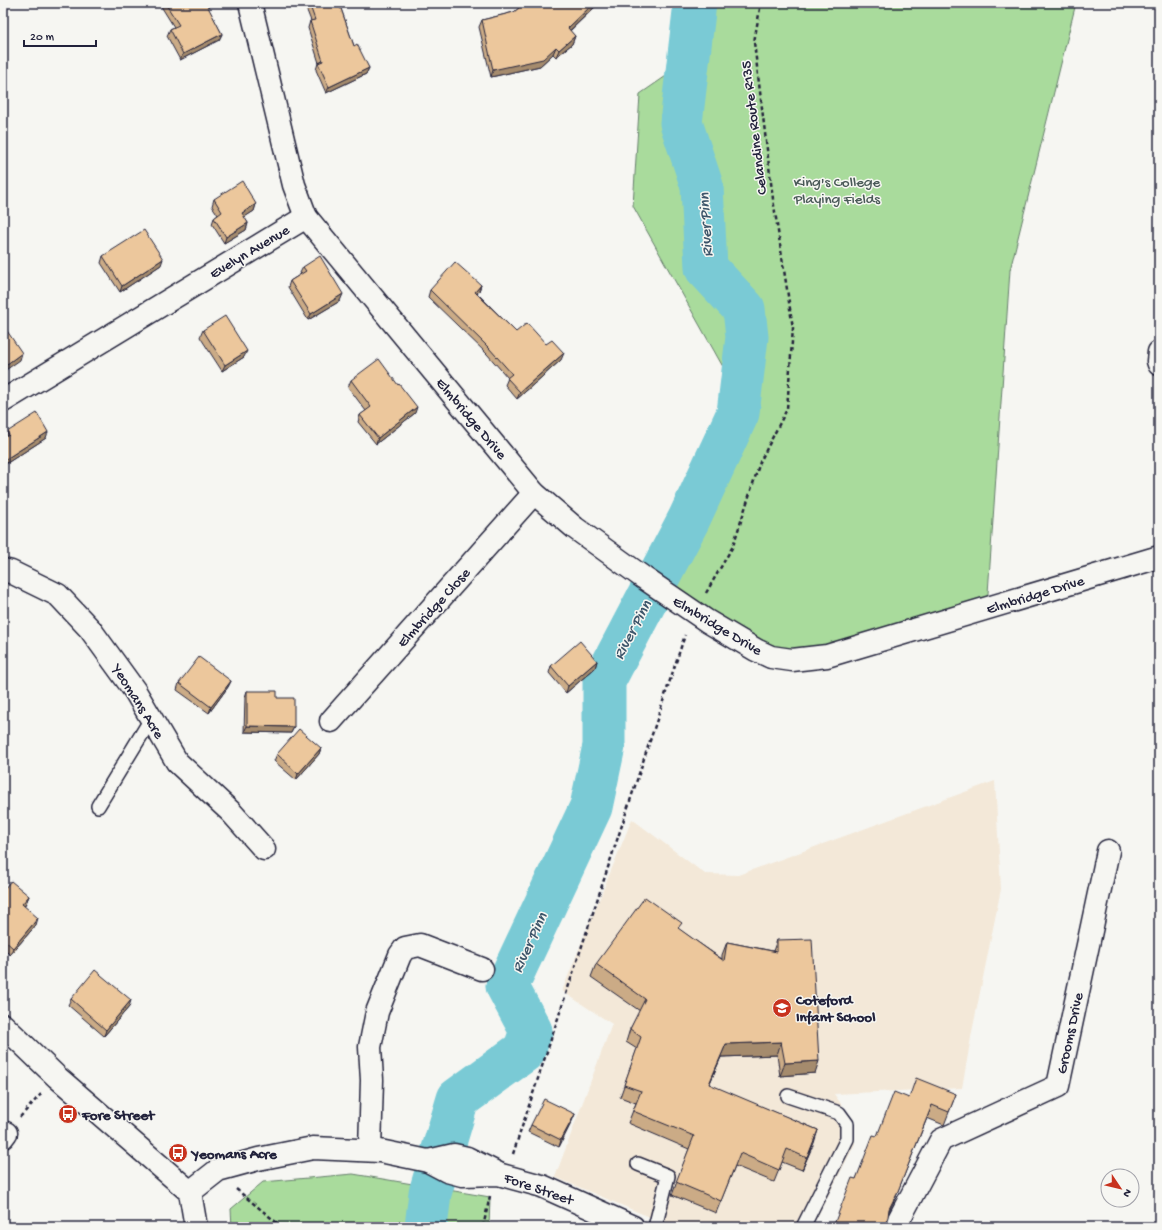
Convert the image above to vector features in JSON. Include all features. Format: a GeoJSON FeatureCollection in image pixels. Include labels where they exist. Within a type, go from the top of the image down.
{"type":"FeatureCollection","features":[{"type":"Feature","properties":{"kind":"street","name":"Evelyn Avenue"},"geometry":{"type":"LineString","coordinates":[[3,401],[306,217],[294,185],[250,3]]}},
{"type":"Feature","properties":{"kind":"street","name":"Elmbridge Drive"},"geometry":{"type":"LineString","coordinates":[[306,217],[534,493],[575,528],[644,578],[707,621],[756,650],[771,657],[792,660],[827,656],[1159,557]]}},
{"type":"Feature","properties":{"kind":"street"},"geometry":{"type":"LineString","coordinates":[[1159,352],[1159,364]]}},
{"type":"Feature","properties":{"kind":"street","name":"Elmbridge Close"},"geometry":{"type":"LineString","coordinates":[[331,721],[534,493]]}},
{"type":"Feature","properties":{"kind":"street","name":"Yeomans Acre"},"geometry":{"type":"LineString","coordinates":[[3,570],[11,572],[58,595],[90,629],[135,691],[177,762],[231,812],[264,849]]}},
{"type":"Feature","properties":{"kind":"street","name":"Grooms Drive"},"geometry":{"type":"LineString","coordinates":[[895,1227],[941,1140],[1058,1086],[1108,851]]}},
{"type":"Feature","properties":{"kind":"street"},"geometry":{"type":"LineString","coordinates":[[370,1150],[372,1080],[370,1047],[378,1012],[400,955],[405,948],[420,945],[482,969]]}},
{"type":"Feature","properties":{"kind":"street"},"geometry":{"type":"LineString","coordinates":[[3,1025],[52,1072],[190,1192],[196,1227]]}},
{"type":"Feature","properties":{"kind":"street","name":"Fore Street"},"geometry":{"type":"LineString","coordinates":[[190,1192],[218,1170],[258,1159],[313,1148],[370,1150],[440,1162],[462,1175],[498,1174],[542,1186],[603,1220],[633,1227]]}},
{"type":"Feature","properties":{"kind":"lane"},"geometry":{"type":"LineString","coordinates":[[98,806],[151,719]]}},
{"type":"Feature","properties":{"kind":"lane"},"geometry":{"type":"LineString","coordinates":[[788,1096],[839,1113],[847,1124],[847,1139],[803,1227]]}},
{"type":"Feature","properties":{"kind":"lane"},"geometry":{"type":"LineString","coordinates":[[638,1164],[668,1176],[655,1227]]}},
{"type":"Feature","properties":{"kind":"path","name":"Celandine Route R135"},"geometry":{"type":"LineString","coordinates":[[483,1227],[490,1197],[498,1174],[510,1160],[685,636],[695,612],[733,546],[760,462],[787,408],[793,328],[772,199],[754,42],[761,3]]}},
{"type":"Feature","properties":{"kind":"path"},"geometry":{"type":"LineString","coordinates":[[5,1135],[42,1092]]}},
{"type":"Feature","properties":{"kind":"path"},"geometry":{"type":"LineString","coordinates":[[234,1188],[282,1227]]}},
{"type":"Feature","properties":{"kind":"shaded area","name":"Coteford Infant School"},"geometry":{"type":"Polygon","coordinates":[[[995,781],[1001,889],[962,1088],[834,1094],[851,1118],[855,1144],[812,1227],[673,1227],[555,1177],[612,1024],[562,991],[632,819],[705,874],[738,875],[995,781]]]}},
{"type":"Feature","properties":{"kind":"green space","name":"King's College Playing Fields"},"geometry":{"type":"Polygon","coordinates":[[[680,3],[1076,3],[1010,270],[987,608],[792,660],[665,593],[755,424],[633,206],[640,94],[669,74],[680,3]]]}},
{"type":"Feature","properties":{"kind":"green space"},"geometry":{"type":"Polygon","coordinates":[[[353,1174],[490,1197],[489,1227],[232,1227],[231,1209],[263,1182],[353,1174]]]}},
{"type":"Feature","properties":{"kind":"building"},"geometry":{"type":"Polygon","coordinates":[[[165,3],[206,3],[222,34],[183,54],[170,29],[179,25],[165,3]]]}},
{"type":"Feature","properties":{"kind":"building"},"geometry":{"type":"Polygon","coordinates":[[[309,3],[339,3],[354,46],[357,44],[369,68],[329,87],[318,63],[323,61],[310,21],[315,20],[309,3]]]}},
{"type":"Feature","properties":{"kind":"building"},"geometry":{"type":"Polygon","coordinates":[[[525,3],[594,3],[568,28],[575,36],[559,50],[556,47],[543,59],[493,70],[482,20],[514,12],[525,3]]]}},
{"type":"Feature","properties":{"kind":"building"},"geometry":{"type":"Polygon","coordinates":[[[242,181],[256,204],[242,213],[248,223],[226,237],[214,218],[222,212],[214,199],[242,181]]]}},
{"type":"Feature","properties":{"kind":"building"},"geometry":{"type":"Polygon","coordinates":[[[144,230],[163,259],[122,286],[103,256],[144,230]]]}},
{"type":"Feature","properties":{"kind":"building"},"geometry":{"type":"Polygon","coordinates":[[[320,256],[343,294],[311,314],[290,281],[306,271],[303,267],[320,256]]]}},
{"type":"Feature","properties":{"kind":"building"},"geometry":{"type":"Polygon","coordinates":[[[455,262],[481,285],[475,292],[516,332],[527,323],[546,344],[552,340],[564,353],[520,392],[507,378],[512,374],[489,348],[430,290],[455,262]]]}},
{"type":"Feature","properties":{"kind":"building"},"geometry":{"type":"Polygon","coordinates":[[[225,316],[247,351],[225,365],[203,330],[225,316]]]}},
{"type":"Feature","properties":{"kind":"building"},"geometry":{"type":"Polygon","coordinates":[[[3,325],[22,353],[3,367],[3,325]]]}},
{"type":"Feature","properties":{"kind":"building"},"geometry":{"type":"Polygon","coordinates":[[[379,359],[398,385],[399,384],[417,407],[378,438],[360,415],[371,407],[351,380],[379,359]]]}},
{"type":"Feature","properties":{"kind":"building"},"geometry":{"type":"Polygon","coordinates":[[[37,413],[48,432],[6,459],[3,454],[3,438],[9,435],[7,432],[37,413]]]}},
{"type":"Feature","properties":{"kind":"building"},"geometry":{"type":"Polygon","coordinates":[[[580,641],[597,661],[568,686],[551,666],[580,641]]]}},
{"type":"Feature","properties":{"kind":"building"},"geometry":{"type":"Polygon","coordinates":[[[199,657],[231,681],[211,707],[179,683],[199,657]]]}},
{"type":"Feature","properties":{"kind":"building"},"geometry":{"type":"Polygon","coordinates":[[[247,691],[277,691],[277,698],[294,698],[294,727],[247,726],[247,691]]]}},
{"type":"Feature","properties":{"kind":"building"},"geometry":{"type":"Polygon","coordinates":[[[299,729],[321,748],[298,774],[277,754],[299,729]]]}},
{"type":"Feature","properties":{"kind":"building"},"geometry":{"type":"Polygon","coordinates":[[[11,881],[29,896],[22,904],[38,918],[13,948],[3,939],[3,890],[11,881]]]}},
{"type":"Feature","properties":{"kind":"building"},"geometry":{"type":"Polygon","coordinates":[[[645,897],[682,923],[678,928],[724,961],[727,942],[777,952],[777,940],[812,939],[819,1061],[785,1063],[781,1042],[726,1044],[709,1084],[818,1130],[807,1158],[787,1149],[779,1170],[740,1153],[721,1201],[676,1182],[694,1136],[633,1111],[641,1091],[624,1085],[641,1037],[630,1029],[645,999],[596,964],[645,897]]]}},
{"type":"Feature","properties":{"kind":"building"},"geometry":{"type":"Polygon","coordinates":[[[95,970],[131,1000],[106,1030],[71,999],[95,970]]]}},
{"type":"Feature","properties":{"kind":"building"},"geometry":{"type":"Polygon","coordinates":[[[916,1078],[956,1094],[949,1112],[932,1105],[898,1191],[889,1209],[884,1227],[833,1227],[852,1178],[856,1179],[873,1135],[877,1136],[894,1092],[909,1098],[916,1078]]]}},
{"type":"Feature","properties":{"kind":"building"},"geometry":{"type":"Polygon","coordinates":[[[544,1099],[575,1114],[561,1140],[531,1125],[544,1099]]]}},
{"type":"Feature","properties":{"kind":"waterway","name":"River Pinn"},"geometry":{"type":"LineString","coordinates":[[426,1227],[430,1193],[458,1099],[524,1051],[531,1031],[507,986],[591,807],[604,746],[604,681],[689,519],[738,413],[747,337],[744,309],[706,268],[702,186],[681,123],[695,3]]}},
{"type":"Feature","properties":{"kind":"place","name":"Coteford Infant School"},"geometry":{"type":"Point","coordinates":[782,1008]}},
{"type":"Feature","properties":{"kind":"place","name":"Fore Street"},"geometry":{"type":"Point","coordinates":[68,1114]}},
{"type":"Feature","properties":{"kind":"place","name":"Yeomans Acre"},"geometry":{"type":"Point","coordinates":[178,1153]}}]}
